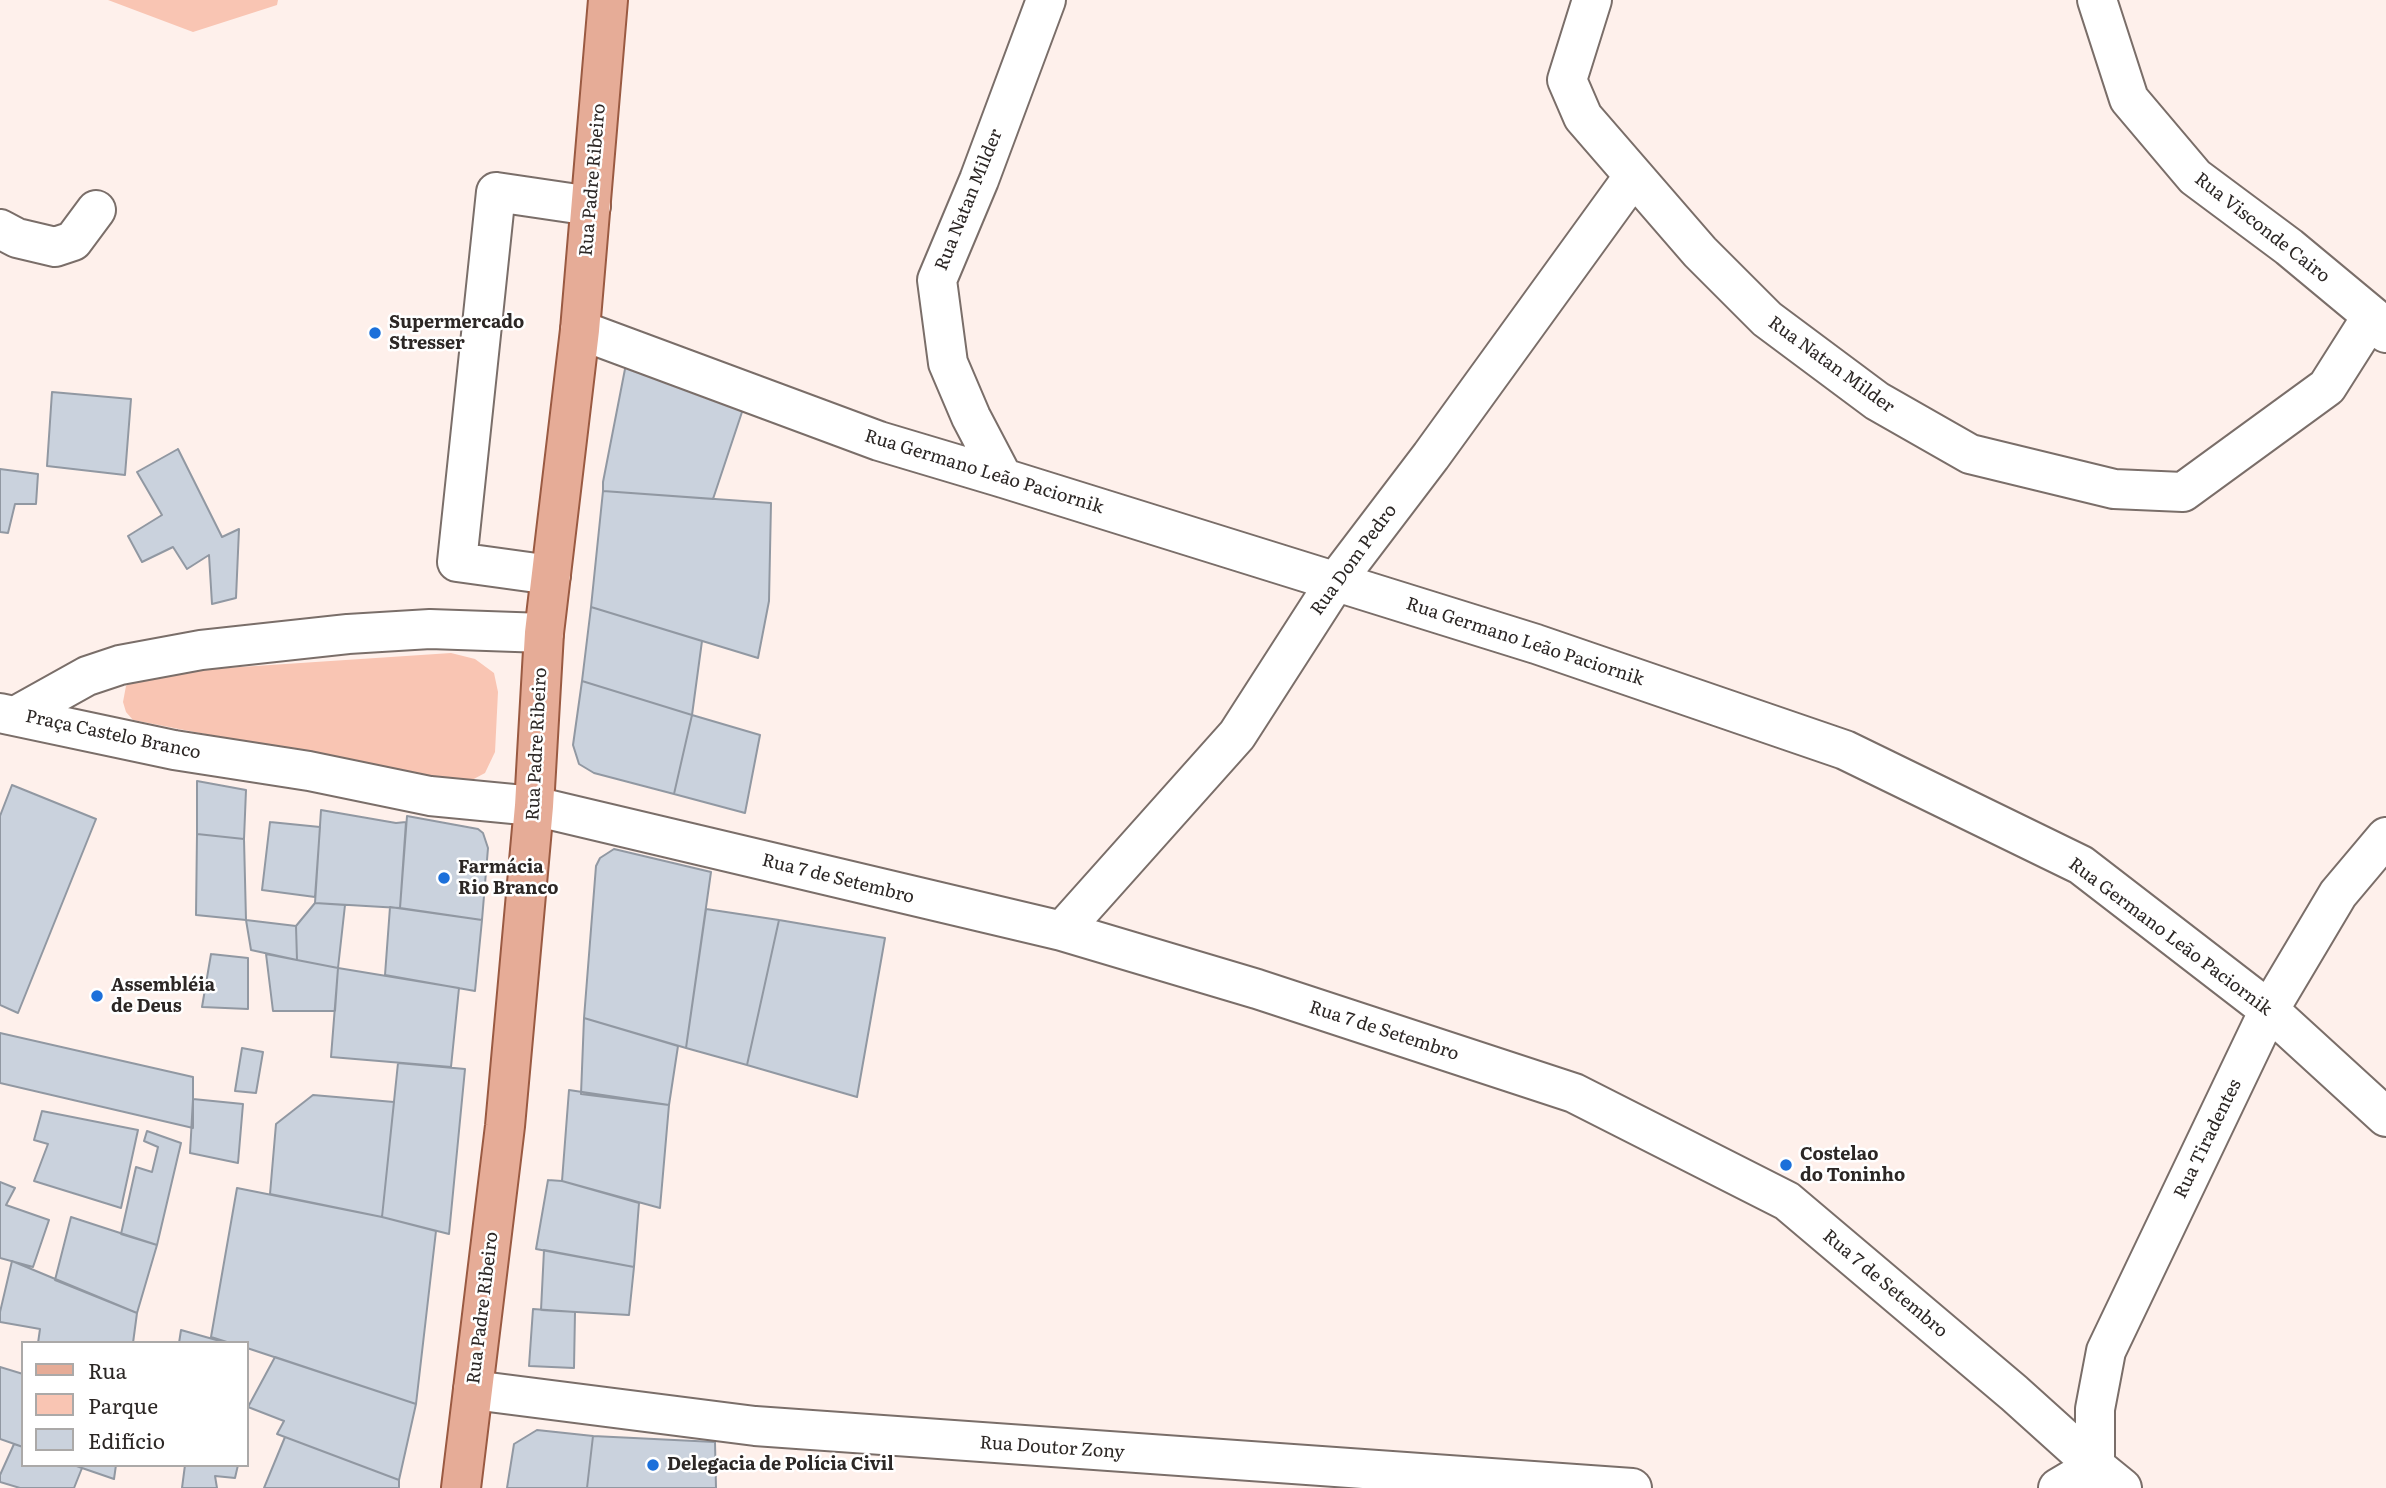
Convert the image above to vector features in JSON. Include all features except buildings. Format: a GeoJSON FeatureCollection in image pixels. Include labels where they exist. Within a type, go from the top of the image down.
{"type":"FeatureCollection","features":[{"type":"Feature","properties":{"kind":"main road","name":"Rua Padre Ribeiro"},"geometry":{"type":"LineString","coordinates":[[461,1488],[505,1126],[534,806],[544,634],[580,330],[608,0]]}},
{"type":"Feature","properties":{"kind":"street","name":"Rua Natan Milder"},"geometry":{"type":"LineString","coordinates":[[1003,478],[971,417],[948,363],[937,280],[979,180],[1045,0]]}},
{"type":"Feature","properties":{"kind":"street","name":"Rua Natan Milder"},"geometry":{"type":"LineString","coordinates":[[1592,0],[1567,80],[1583,117],[1700,252],[1767,319],[1877,401],[1970,454],[2114,489],[2183,492],[2327,387],[2379,325]]}},
{"type":"Feature","properties":{"kind":"street","name":"Rua Visconde Cairo"},"geometry":{"type":"LineString","coordinates":[[2097,0],[2129,99],[2195,177],[2289,247],[2379,325]]}},
{"type":"Feature","properties":{"kind":"street","name":"Rua Dom Pedro"},"geometry":{"type":"LineString","coordinates":[[1062,931],[1237,735],[1336,581],[1431,456],[1633,177]]}},
{"type":"Feature","properties":{"kind":"street"},"geometry":{"type":"LineString","coordinates":[[551,575],[457,562],[496,192],[590,206]]}},
{"type":"Feature","properties":{"kind":"street"},"geometry":{"type":"LineString","coordinates":[[0,229],[17,238],[55,247],[73,241],[96,210]]}},
{"type":"Feature","properties":{"kind":"street","name":"Rua Germano Leão Paciornik"},"geometry":{"type":"LineString","coordinates":[[580,330],[879,441],[1536,644],[1845,750],[2081,865],[2269,1010],[2386,1117]]}},
{"type":"Feature","properties":{"kind":"street","name":"Praça Castelo Branco"},"geometry":{"type":"LineString","coordinates":[[8,714],[87,676],[120,665],[201,650],[348,634],[430,629],[544,634]]}},
{"type":"Feature","properties":{"kind":"street","name":"Praça Castelo Branco"},"geometry":{"type":"LineString","coordinates":[[8,714],[174,750],[309,771],[430,796],[534,806]]}},
{"type":"Feature","properties":{"kind":"street","name":"Rua 7 de Setembro"},"geometry":{"type":"LineString","coordinates":[[534,806],[1062,931],[1270,993],[1574,1093],[1787,1201],[2014,1393],[2108,1477]]}},
{"type":"Feature","properties":{"kind":"street","name":"Rua Tiradentes"},"geometry":{"type":"LineString","coordinates":[[2108,1477],[2095,1409],[2106,1351],[2269,1010],[2338,894],[2386,837]]}},
{"type":"Feature","properties":{"kind":"street","name":"Rua Doutor Zony"},"geometry":{"type":"LineString","coordinates":[[473,1390],[755,1426],[1632,1488]]}},
{"type":"Feature","properties":{"kind":"street"},"geometry":{"type":"LineString","coordinates":[[2058,1488],[2108,1477]]}},
{"type":"Feature","properties":{"kind":"green space"},"geometry":{"type":"Polygon","coordinates":[[[108,0],[278,0],[277,5],[193,32],[108,0]]]}},
{"type":"Feature","properties":{"kind":"green space"},"geometry":{"type":"Polygon","coordinates":[[[451,653],[475,659],[494,673],[498,692],[495,752],[485,773],[470,781],[451,782],[133,720],[126,712],[123,702],[126,686],[137,677],[150,673],[451,653]]]}},
{"type":"Feature","properties":{"kind":"place","name":"Supermercado Stresser"},"geometry":{"type":"Point","coordinates":[375,333]}},
{"type":"Feature","properties":{"kind":"place","name":"Farmácia Rio Branco"},"geometry":{"type":"Point","coordinates":[444,878]}},
{"type":"Feature","properties":{"kind":"place","name":"Assembléia de Deus"},"geometry":{"type":"Point","coordinates":[97,996]}},
{"type":"Feature","properties":{"kind":"place","name":"Costelao do Toninho"},"geometry":{"type":"Point","coordinates":[1786,1165]}},
{"type":"Feature","properties":{"kind":"place","name":"Delegacia de Polícia Civil"},"geometry":{"type":"Point","coordinates":[653,1465]}}]}
